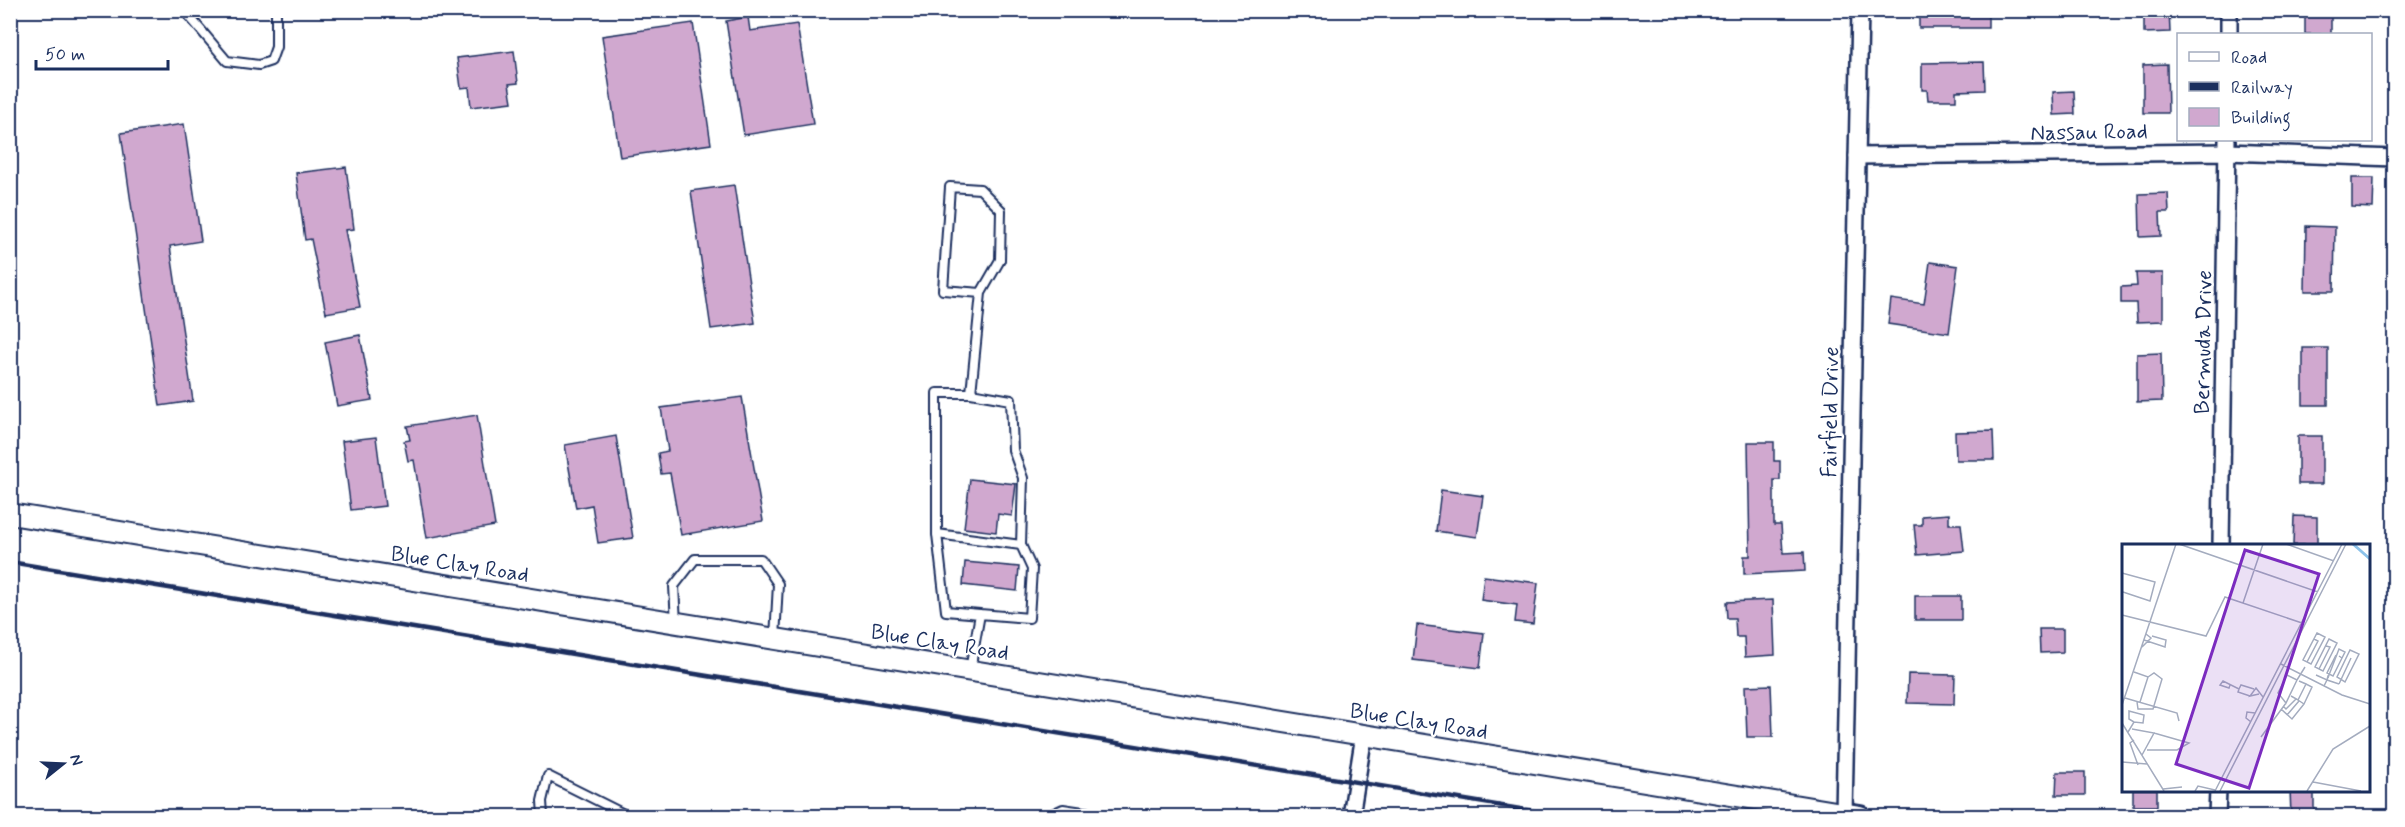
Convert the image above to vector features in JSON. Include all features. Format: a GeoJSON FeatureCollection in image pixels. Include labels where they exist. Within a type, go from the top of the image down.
{"type":"FeatureCollection","features":[{"type":"Feature","properties":{"kind":"street","name":"Fairfield Drive"},"geometry":{"type":"LineString","coordinates":[[1852,815],[1860,10]]}},
{"type":"Feature","properties":{"kind":"street"},"geometry":{"type":"LineString","coordinates":[[2229,10],[2229,33]]}},
{"type":"Feature","properties":{"kind":"street","name":"Nassau Road"},"geometry":{"type":"LineString","coordinates":[[1857,156],[2227,146],[2394,158]]}},
{"type":"Feature","properties":{"kind":"street","name":"Bermuda Drive"},"geometry":{"type":"LineString","coordinates":[[2221,544],[2227,146]]}},
{"type":"Feature","properties":{"kind":"street","name":"Blue Clay Road"},"geometry":{"type":"LineString","coordinates":[[10,514],[1852,815]]}},
{"type":"Feature","properties":{"kind":"street"},"geometry":{"type":"LineString","coordinates":[[1351,816],[1364,735]]}},
{"type":"Feature","properties":{"kind":"street"},"geometry":{"type":"LineString","coordinates":[[2217,816],[2218,791]]}},
{"type":"Feature","properties":{"kind":"lane"},"geometry":{"type":"LineString","coordinates":[[184,10],[227,61],[259,65],[271,61],[276,47],[276,10]]}},
{"type":"Feature","properties":{"kind":"lane"},"geometry":{"type":"LineString","coordinates":[[971,393],[981,293],[1000,260],[1001,210],[980,189],[950,187],[943,290],[981,293]]}},
{"type":"Feature","properties":{"kind":"lane"},"geometry":{"type":"LineString","coordinates":[[938,393],[971,393],[1011,400],[1013,450],[1023,478],[1021,545],[1032,569],[1029,618],[946,611],[937,534],[938,393]]}},
{"type":"Feature","properties":{"kind":"lane"},"geometry":{"type":"LineString","coordinates":[[937,534],[1021,545]]}},
{"type":"Feature","properties":{"kind":"lane"},"geometry":{"type":"LineString","coordinates":[[676,622],[674,586],[695,559],[761,559],[778,584],[775,638]]}},
{"type":"Feature","properties":{"kind":"lane"},"geometry":{"type":"LineString","coordinates":[[970,670],[980,614]]}},
{"type":"Feature","properties":{"kind":"lane"},"geometry":{"type":"LineString","coordinates":[[543,816],[542,801],[548,776],[628,816]]}},
{"type":"Feature","properties":{"kind":"lane"},"geometry":{"type":"LineString","coordinates":[[1048,816],[1063,809],[1110,816]]}},
{"type":"Feature","properties":{"kind":"building"},"geometry":{"type":"Polygon","coordinates":[[[1919,10],[1988,10],[1988,28],[1919,28],[1919,10]]]}},
{"type":"Feature","properties":{"kind":"building"},"geometry":{"type":"Polygon","coordinates":[[[2144,10],[2169,10],[2170,32],[2144,33],[2144,10]]]}},
{"type":"Feature","properties":{"kind":"building"},"geometry":{"type":"Polygon","coordinates":[[[2305,10],[2331,10],[2331,33],[2305,33],[2305,10]]]}},
{"type":"Feature","properties":{"kind":"building"},"geometry":{"type":"Polygon","coordinates":[[[748,17],[750,31],[797,24],[813,124],[744,135],[726,21],[748,17]]]}},
{"type":"Feature","properties":{"kind":"building"},"geometry":{"type":"Polygon","coordinates":[[[693,23],[711,144],[620,157],[602,36],[693,23]]]}},
{"type":"Feature","properties":{"kind":"building"},"geometry":{"type":"Polygon","coordinates":[[[514,51],[518,83],[509,84],[512,102],[471,107],[469,87],[461,88],[457,58],[514,51]]]}},
{"type":"Feature","properties":{"kind":"building"},"geometry":{"type":"Polygon","coordinates":[[[1984,62],[1985,90],[1956,91],[1956,100],[1928,100],[1927,90],[1922,90],[1922,63],[1984,62]]]}},
{"type":"Feature","properties":{"kind":"building"},"geometry":{"type":"Polygon","coordinates":[[[2167,64],[2168,113],[2143,113],[2143,65],[2167,64]]]}},
{"type":"Feature","properties":{"kind":"building"},"geometry":{"type":"Polygon","coordinates":[[[2074,91],[2075,114],[2054,115],[2053,92],[2074,91]]]}},
{"type":"Feature","properties":{"kind":"building"},"geometry":{"type":"Polygon","coordinates":[[[184,124],[201,241],[170,246],[193,401],[160,406],[121,133],[184,124]]]}},
{"type":"Feature","properties":{"kind":"building"},"geometry":{"type":"Polygon","coordinates":[[[346,167],[354,229],[345,230],[360,307],[326,313],[311,239],[305,240],[296,173],[346,167]]]}},
{"type":"Feature","properties":{"kind":"building"},"geometry":{"type":"Polygon","coordinates":[[[2352,178],[2374,178],[2373,208],[2352,207],[2352,178]]]}},
{"type":"Feature","properties":{"kind":"building"},"geometry":{"type":"Polygon","coordinates":[[[734,185],[755,323],[711,329],[691,191],[734,185]]]}},
{"type":"Feature","properties":{"kind":"building"},"geometry":{"type":"Polygon","coordinates":[[[2168,193],[2169,212],[2160,212],[2161,236],[2140,237],[2139,194],[2168,193]]]}},
{"type":"Feature","properties":{"kind":"building"},"geometry":{"type":"Polygon","coordinates":[[[2306,226],[2335,227],[2334,291],[2305,291],[2306,226]]]}},
{"type":"Feature","properties":{"kind":"building"},"geometry":{"type":"Polygon","coordinates":[[[1930,262],[1958,266],[1949,333],[1888,324],[1891,299],[1924,304],[1930,262]]]}},
{"type":"Feature","properties":{"kind":"building"},"geometry":{"type":"Polygon","coordinates":[[[2136,273],[2163,273],[2163,321],[2137,322],[2136,303],[2121,303],[2121,287],[2137,286],[2136,273]]]}},
{"type":"Feature","properties":{"kind":"building"},"geometry":{"type":"Polygon","coordinates":[[[360,335],[372,400],[337,406],[325,342],[360,335]]]}},
{"type":"Feature","properties":{"kind":"building"},"geometry":{"type":"Polygon","coordinates":[[[2303,348],[2328,348],[2328,405],[2303,405],[2303,348]]]}},
{"type":"Feature","properties":{"kind":"building"},"geometry":{"type":"Polygon","coordinates":[[[2161,353],[2162,401],[2137,402],[2137,354],[2161,353]]]}},
{"type":"Feature","properties":{"kind":"building"},"geometry":{"type":"Polygon","coordinates":[[[742,397],[763,521],[681,535],[670,473],[661,474],[658,453],[668,451],[661,408],[742,397]]]}},
{"type":"Feature","properties":{"kind":"building"},"geometry":{"type":"Polygon","coordinates":[[[477,415],[495,526],[427,538],[414,460],[408,461],[404,441],[410,440],[407,426],[477,415]]]}},
{"type":"Feature","properties":{"kind":"building"},"geometry":{"type":"Polygon","coordinates":[[[1993,431],[1994,460],[1956,460],[1955,432],[1993,431]]]}},
{"type":"Feature","properties":{"kind":"building"},"geometry":{"type":"Polygon","coordinates":[[[616,436],[633,538],[598,543],[592,505],[576,508],[565,445],[616,436]]]}},
{"type":"Feature","properties":{"kind":"building"},"geometry":{"type":"Polygon","coordinates":[[[2298,436],[2322,436],[2322,484],[2298,484],[2298,436]]]}},
{"type":"Feature","properties":{"kind":"building"},"geometry":{"type":"Polygon","coordinates":[[[376,437],[385,506],[351,510],[342,441],[376,437]]]}},
{"type":"Feature","properties":{"kind":"building"},"geometry":{"type":"Polygon","coordinates":[[[1748,442],[1774,442],[1774,461],[1780,461],[1780,480],[1774,480],[1774,525],[1781,525],[1783,553],[1804,552],[1805,571],[1744,574],[1744,556],[1750,556],[1748,442]]]}},
{"type":"Feature","properties":{"kind":"building"},"geometry":{"type":"Polygon","coordinates":[[[970,479],[1016,484],[1012,516],[998,514],[996,532],[964,528],[970,479]]]}},
{"type":"Feature","properties":{"kind":"building"},"geometry":{"type":"Polygon","coordinates":[[[1441,490],[1483,496],[1477,537],[1436,531],[1441,490]]]}},
{"type":"Feature","properties":{"kind":"building"},"geometry":{"type":"Polygon","coordinates":[[[1949,514],[1949,524],[1961,524],[1964,551],[1917,555],[1914,525],[1922,525],[1922,516],[1949,514]]]}},
{"type":"Feature","properties":{"kind":"building"},"geometry":{"type":"Polygon","coordinates":[[[2294,516],[2317,517],[2317,544],[2293,544],[2294,516]]]}},
{"type":"Feature","properties":{"kind":"building"},"geometry":{"type":"Polygon","coordinates":[[[965,562],[1019,567],[1017,591],[963,585],[965,562]]]}},
{"type":"Feature","properties":{"kind":"building"},"geometry":{"type":"Polygon","coordinates":[[[1484,576],[1538,583],[1533,624],[1515,622],[1517,605],[1481,600],[1484,576]]]}},
{"type":"Feature","properties":{"kind":"building"},"geometry":{"type":"Polygon","coordinates":[[[1915,596],[1961,596],[1961,620],[1915,620],[1915,596]]]}},
{"type":"Feature","properties":{"kind":"building"},"geometry":{"type":"Polygon","coordinates":[[[1773,600],[1775,655],[1745,657],[1744,637],[1736,637],[1735,618],[1727,618],[1726,602],[1773,600]]]}},
{"type":"Feature","properties":{"kind":"building"},"geometry":{"type":"Polygon","coordinates":[[[1417,625],[1484,633],[1480,668],[1413,660],[1417,625]]]}},
{"type":"Feature","properties":{"kind":"building"},"geometry":{"type":"Polygon","coordinates":[[[2039,629],[2063,629],[2063,652],[2040,653],[2039,629]]]}},
{"type":"Feature","properties":{"kind":"building"},"geometry":{"type":"Polygon","coordinates":[[[1908,674],[1955,675],[1954,704],[1907,703],[1908,674]]]}},
{"type":"Feature","properties":{"kind":"building"},"geometry":{"type":"Polygon","coordinates":[[[1771,685],[1773,737],[1747,737],[1745,686],[1771,685]]]}},
{"type":"Feature","properties":{"kind":"building"},"geometry":{"type":"Polygon","coordinates":[[[2057,772],[2085,772],[2085,795],[2056,795],[2057,772]]]}},
{"type":"Feature","properties":{"kind":"building"},"geometry":{"type":"Polygon","coordinates":[[[2133,791],[2157,791],[2157,806],[2133,806],[2133,791]]]}},
{"type":"Feature","properties":{"kind":"building"},"geometry":{"type":"Polygon","coordinates":[[[2290,791],[2314,791],[2314,816],[2291,816],[2290,791]]]}},
{"type":"Feature","properties":{"kind":"railway"},"geometry":{"type":"LineString","coordinates":[[10,562],[1564,816]]}}]}
